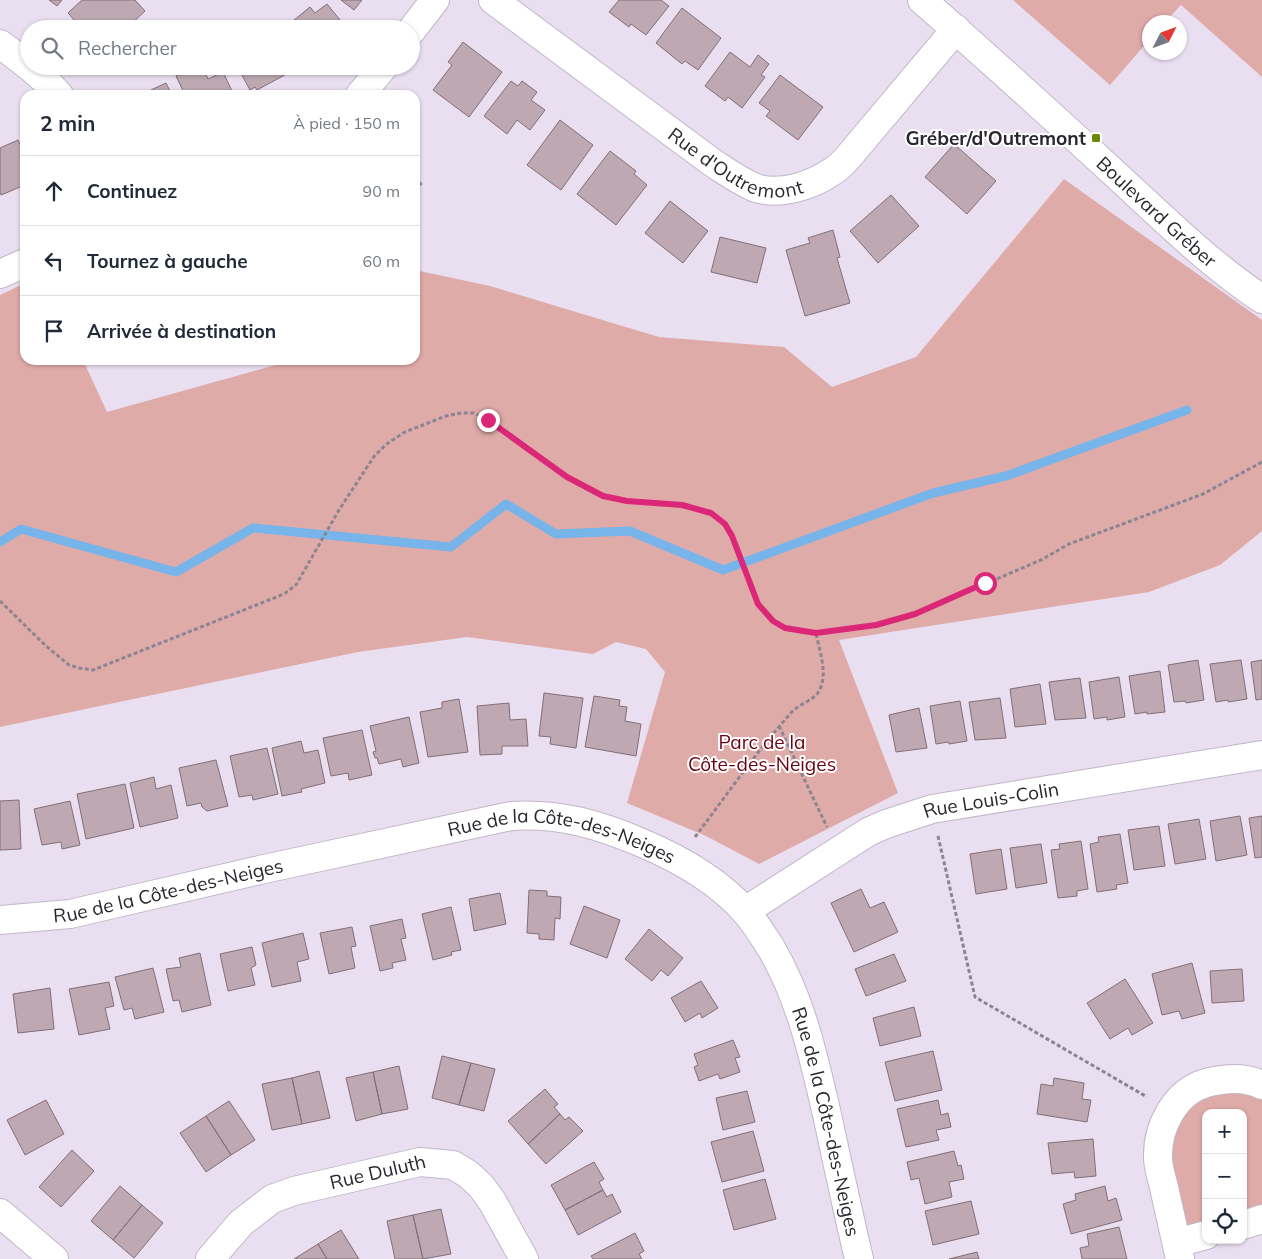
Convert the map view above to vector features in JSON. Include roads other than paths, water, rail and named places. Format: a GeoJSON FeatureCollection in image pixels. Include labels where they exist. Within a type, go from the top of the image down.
{"type":"FeatureCollection","features":[{"type":"Feature","properties":{"kind":"street"},"geometry":{"type":"LineString","coordinates":[[420,20],[435,0]]}},
{"type":"Feature","properties":{"kind":"street","name":"Rue d'Outremont"},"geometry":{"type":"LineString","coordinates":[[492,0],[721,168],[757,188],[775,191],[795,188],[817,181],[835,170],[850,155],[956,29]]}},
{"type":"Feature","properties":{"kind":"street","name":"Boulevard Gréber"},"geometry":{"type":"LineString","coordinates":[[922,0],[1184,238],[1245,288],[1262,299]]}},
{"type":"Feature","properties":{"kind":"street"},"geometry":{"type":"LineString","coordinates":[[0,44],[20,59]]}},
{"type":"Feature","properties":{"kind":"street"},"geometry":{"type":"LineString","coordinates":[[39,75],[54,90]]}},
{"type":"Feature","properties":{"kind":"street"},"geometry":{"type":"LineString","coordinates":[[364,90],[377,75]]}},
{"type":"Feature","properties":{"kind":"street"},"geometry":{"type":"LineString","coordinates":[[0,274],[20,265]]}},
{"type":"Feature","properties":{"kind":"street","name":"Rue Louis-Colin"},"geometry":{"type":"LineString","coordinates":[[745,911],[868,832],[932,809],[1262,756]]}},
{"type":"Feature","properties":{"kind":"street","name":"Rue de la Côte-des-Neiges"},"geometry":{"type":"LineString","coordinates":[[0,920],[70,914],[264,869],[511,816],[536,814],[560,817],[619,833],[677,858],[706,877],[745,911],[784,970],[811,1044],[859,1259]]}},
{"type":"Feature","properties":{"kind":"street"},"geometry":{"type":"LineString","coordinates":[[1202,1237],[1178,1251],[1158,1158],[1161,1131],[1170,1111],[1182,1097],[1201,1085],[1222,1079],[1239,1078],[1262,1085]]}},
{"type":"Feature","properties":{"kind":"street","name":"Rue Duluth"},"geometry":{"type":"LineString","coordinates":[[210,1259],[241,1223],[272,1199],[294,1191],[420,1162],[453,1166],[468,1174],[481,1186],[492,1201],[524,1259]]}},
{"type":"Feature","properties":{"kind":"street"},"geometry":{"type":"LineString","coordinates":[[0,1213],[54,1259]]}},
{"type":"Feature","properties":{"kind":"street"},"geometry":{"type":"LineString","coordinates":[[1247,1224],[1262,1218]]}},
{"type":"Feature","properties":{"kind":"waterway"},"geometry":{"type":"LineString","coordinates":[[0,542],[21,529],[176,572],[253,528],[451,547],[506,504],[556,534],[630,531],[723,570],[933,493],[1006,476],[1187,410]]}},
{"type":"Feature","properties":{"kind":"place","name":"Gréber/d'Outremont"},"geometry":{"type":"Point","coordinates":[1096,138]}},
{"type":"Feature","properties":{"kind":"park label","name":"Parc de la Côte-des-Neiges"},"geometry":{"type":"Point","coordinates":[762,753]}}]}
